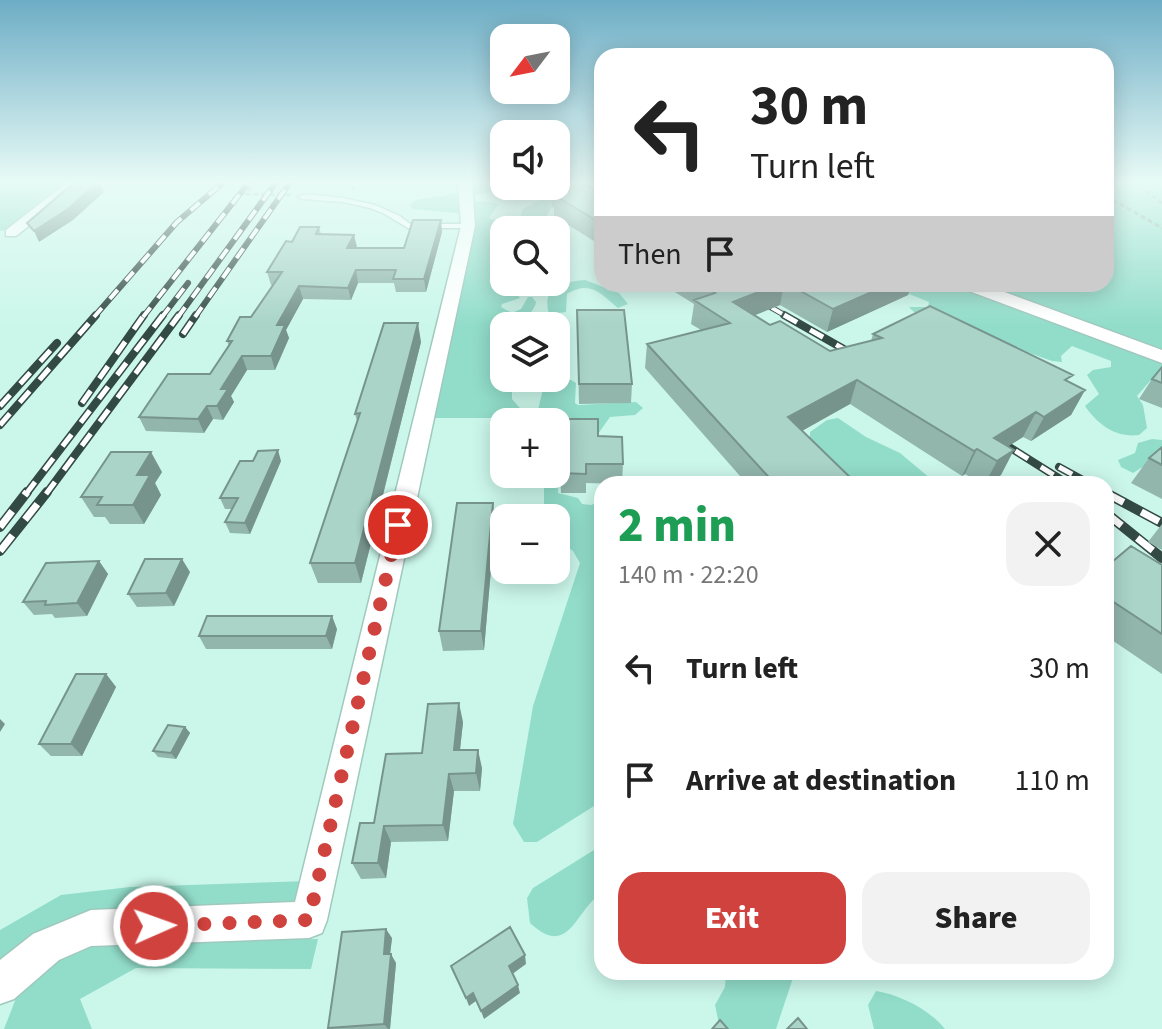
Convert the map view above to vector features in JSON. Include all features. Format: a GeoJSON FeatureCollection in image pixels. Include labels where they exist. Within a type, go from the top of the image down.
{"type":"FeatureCollection","features":[{"type":"Feature","properties":{"kind":"street"},"geometry":{"type":"LineString","coordinates":[[0,985],[46,947],[91,928],[309,920],[467,229]]}},
{"type":"Feature","properties":{"kind":"street"},"geometry":{"type":"LineString","coordinates":[[988,292],[1162,357]]}},
{"type":"Feature","properties":{"kind":"green space"},"geometry":{"type":"Polygon","coordinates":[[[467,229],[490,229],[490,296],[520,298],[502,304],[501,307],[510,312],[490,312],[490,392],[512,392],[512,399],[520,408],[490,408],[490,418],[434,418],[429,415],[467,229]]]}},
{"type":"Feature","properties":{"kind":"green space"},"geometry":{"type":"Polygon","coordinates":[[[1114,229],[1162,229],[1162,355],[996,292],[1114,292],[1114,229]]]}},
{"type":"Feature","properties":{"kind":"green space"},"geometry":{"type":"Polygon","coordinates":[[[585,280],[594,283],[594,289],[570,292],[570,282],[585,280]]]}},
{"type":"Feature","properties":{"kind":"green space"},"geometry":{"type":"Polygon","coordinates":[[[598,292],[619,293],[628,304],[618,308],[598,292]]]}},
{"type":"Feature","properties":{"kind":"green space"},"geometry":{"type":"Polygon","coordinates":[[[904,292],[980,292],[1162,360],[1162,384],[1150,381],[1137,396],[1143,405],[1147,428],[1139,435],[1115,432],[1096,419],[1085,406],[1099,394],[1087,375],[1093,370],[1111,367],[1111,361],[1072,346],[1061,356],[1062,362],[1052,361],[914,312],[909,307],[928,307],[929,302],[904,292]]]}},
{"type":"Feature","properties":{"kind":"green space"},"geometry":{"type":"Polygon","coordinates":[[[567,296],[566,312],[549,312],[548,297],[567,296]]]}},
{"type":"Feature","properties":{"kind":"green space"},"geometry":{"type":"Polygon","coordinates":[[[528,297],[536,302],[532,311],[514,312],[521,309],[528,297]]]}},
{"type":"Feature","properties":{"kind":"green space"},"geometry":{"type":"Polygon","coordinates":[[[570,380],[576,383],[575,403],[578,405],[636,402],[643,408],[635,415],[610,417],[598,434],[570,436],[570,408],[538,408],[542,392],[570,392],[570,380]]]}},
{"type":"Feature","properties":{"kind":"green space"},"geometry":{"type":"Polygon","coordinates":[[[838,418],[866,437],[900,453],[927,476],[838,476],[810,441],[810,432],[827,420],[838,418]]]}},
{"type":"Feature","properties":{"kind":"green space"},"geometry":{"type":"Polygon","coordinates":[[[1162,440],[1162,469],[1149,463],[1133,473],[1121,467],[1118,460],[1135,453],[1138,443],[1162,440]]]}},
{"type":"Feature","properties":{"kind":"green space"},"geometry":{"type":"Polygon","coordinates":[[[544,488],[558,488],[558,493],[578,498],[582,504],[594,504],[594,806],[537,842],[524,842],[513,824],[533,706],[580,563],[570,549],[570,504],[544,504],[544,488]]]}},
{"type":"Feature","properties":{"kind":"green space"},"geometry":{"type":"Polygon","coordinates":[[[594,850],[594,899],[563,934],[554,936],[543,933],[530,923],[527,898],[533,888],[594,850]]]}},
{"type":"Feature","properties":{"kind":"green space"},"geometry":{"type":"Polygon","coordinates":[[[309,881],[293,904],[96,918],[0,970],[0,930],[61,895],[130,887],[309,881]]]}},
{"type":"Feature","properties":{"kind":"green space"},"geometry":{"type":"Polygon","coordinates":[[[318,939],[311,969],[136,968],[80,999],[92,1029],[4,1029],[22,983],[86,943],[318,939]]]}},
{"type":"Feature","properties":{"kind":"green space"},"geometry":{"type":"Polygon","coordinates":[[[725,980],[792,980],[776,1029],[720,1029],[715,1005],[725,980]]]}},
{"type":"Feature","properties":{"kind":"green space"},"geometry":{"type":"Polygon","coordinates":[[[876,991],[914,1004],[945,1029],[874,1029],[868,1005],[876,991]]]}},
{"type":"Feature","properties":{"kind":"building"},"geometry":{"type":"Polygon","coordinates":[[[299,229],[318,229],[316,234],[354,235],[347,248],[404,248],[410,229],[438,229],[424,279],[393,279],[396,270],[356,270],[348,288],[299,286],[277,325],[285,325],[271,356],[242,356],[221,389],[228,389],[217,406],[207,406],[198,419],[139,417],[168,374],[210,374],[232,341],[227,341],[240,317],[251,317],[282,272],[267,272],[286,241],[292,242],[299,229]]]}},
{"type":"Feature","properties":{"kind":"building"},"geometry":{"type":"Polygon","coordinates":[[[759,292],[733,302],[770,325],[780,321],[830,351],[882,338],[873,334],[930,306],[1073,375],[1065,380],[1085,390],[1044,417],[1036,412],[994,438],[1014,450],[997,461],[977,449],[974,451],[857,380],[788,417],[849,476],[768,476],[647,344],[730,323],[694,300],[715,293],[759,292]]]}},
{"type":"Feature","properties":{"kind":"building"},"geometry":{"type":"Polygon","coordinates":[[[802,292],[872,292],[833,309],[802,292]]]}},
{"type":"Feature","properties":{"kind":"building"},"geometry":{"type":"Polygon","coordinates":[[[577,310],[624,310],[632,384],[579,384],[577,310]]]}},
{"type":"Feature","properties":{"kind":"building"},"geometry":{"type":"Polygon","coordinates":[[[384,323],[418,323],[355,563],[310,563],[360,413],[355,414],[384,323]]]}},
{"type":"Feature","properties":{"kind":"building"},"geometry":{"type":"Polygon","coordinates":[[[1162,367],[1162,383],[1152,379],[1162,367]]]}},
{"type":"Feature","properties":{"kind":"building"},"geometry":{"type":"Polygon","coordinates":[[[570,419],[598,419],[598,436],[622,437],[623,464],[586,464],[586,474],[570,473],[570,419]]]}},
{"type":"Feature","properties":{"kind":"building"},"geometry":{"type":"Polygon","coordinates":[[[1162,447],[1162,465],[1149,458],[1162,447]]]}},
{"type":"Feature","properties":{"kind":"building"},"geometry":{"type":"Polygon","coordinates":[[[278,450],[245,523],[225,522],[238,498],[220,498],[240,461],[253,461],[258,451],[278,450]]]}},
{"type":"Feature","properties":{"kind":"building"},"geometry":{"type":"Polygon","coordinates":[[[111,452],[151,452],[137,475],[150,475],[133,505],[97,505],[102,497],[81,497],[111,452]]]}},
{"type":"Feature","properties":{"kind":"building"},"geometry":{"type":"Polygon","coordinates":[[[457,503],[493,503],[490,504],[481,631],[439,631],[457,503]]]}},
{"type":"Feature","properties":{"kind":"building"},"geometry":{"type":"Polygon","coordinates":[[[1131,546],[1162,565],[1162,634],[1114,602],[1114,560],[1131,546]]]}},
{"type":"Feature","properties":{"kind":"building"},"geometry":{"type":"Polygon","coordinates":[[[145,559],[182,559],[166,593],[128,594],[145,559]]]}},
{"type":"Feature","properties":{"kind":"building"},"geometry":{"type":"Polygon","coordinates":[[[99,561],[77,603],[45,605],[46,601],[23,602],[46,563],[99,561]]]}},
{"type":"Feature","properties":{"kind":"building"},"geometry":{"type":"Polygon","coordinates":[[[207,616],[332,616],[326,636],[199,636],[207,616]]]}},
{"type":"Feature","properties":{"kind":"building"},"geometry":{"type":"Polygon","coordinates":[[[76,674],[106,674],[71,744],[39,744],[76,674]]]}},
{"type":"Feature","properties":{"kind":"building"},"geometry":{"type":"Polygon","coordinates":[[[459,703],[454,750],[478,750],[476,773],[449,774],[443,825],[384,826],[378,863],[352,863],[360,823],[374,823],[386,754],[422,753],[428,704],[459,703]]]}},
{"type":"Feature","properties":{"kind":"building"},"geometry":{"type":"Polygon","coordinates":[[[168,725],[185,727],[171,753],[153,751],[168,725]]]}},
{"type":"Feature","properties":{"kind":"building"},"geometry":{"type":"Polygon","coordinates":[[[510,927],[525,955],[509,966],[518,985],[481,1011],[473,993],[466,998],[451,966],[510,927]]]}},
{"type":"Feature","properties":{"kind":"building"},"geometry":{"type":"Polygon","coordinates":[[[386,929],[384,954],[391,954],[384,1024],[328,1028],[342,932],[386,929]]]}},
{"type":"Feature","properties":{"kind":"building"},"geometry":{"type":"Polygon","coordinates":[[[798,1018],[807,1029],[787,1029],[798,1018]]]}},
{"type":"Feature","properties":{"kind":"building"},"geometry":{"type":"Polygon","coordinates":[[[720,1020],[728,1029],[712,1029],[720,1020]]]}},
{"type":"Feature","properties":{"kind":"railway"},"geometry":{"type":"LineString","coordinates":[[94,317],[171,229]]}},
{"type":"Feature","properties":{"kind":"railway"},"geometry":{"type":"LineString","coordinates":[[143,317],[212,229]]}},
{"type":"Feature","properties":{"kind":"railway"},"geometry":{"type":"LineString","coordinates":[[178,317],[242,229]]}},
{"type":"Feature","properties":{"kind":"railway"},"geometry":{"type":"LineString","coordinates":[[195,317],[257,229]]}},
{"type":"Feature","properties":{"kind":"railway"},"geometry":{"type":"LineString","coordinates":[[162,317],[188,283]]}},
{"type":"Feature","properties":{"kind":"railway"},"geometry":{"type":"LineString","coordinates":[[744,292],[788,317]]}},
{"type":"Feature","properties":{"kind":"railway"},"geometry":{"type":"LineString","coordinates":[[0,425],[96,315]]}},
{"type":"Feature","properties":{"kind":"railway"},"geometry":{"type":"LineString","coordinates":[[82,403],[144,315]]}},
{"type":"Feature","properties":{"kind":"railway"},"geometry":{"type":"LineString","coordinates":[[26,494],[163,315]]}},
{"type":"Feature","properties":{"kind":"railway"},"geometry":{"type":"LineString","coordinates":[[46,494],[179,315]]}},
{"type":"Feature","properties":{"kind":"railway"},"geometry":{"type":"LineString","coordinates":[[183,334],[196,315]]}},
{"type":"Feature","properties":{"kind":"railway"},"geometry":{"type":"LineString","coordinates":[[784,315],[863,360]]}},
{"type":"Feature","properties":{"kind":"railway"},"geometry":{"type":"LineString","coordinates":[[0,406],[57,343]]}},
{"type":"Feature","properties":{"kind":"railway"},"geometry":{"type":"LineString","coordinates":[[990,435],[1055,476]]}},
{"type":"Feature","properties":{"kind":"railway"},"geometry":{"type":"LineString","coordinates":[[1059,467],[1075,476]]}},
{"type":"Feature","properties":{"kind":"railway"},"geometry":{"type":"LineString","coordinates":[[0,527],[27,492]]}},
{"type":"Feature","properties":{"kind":"railway"},"geometry":{"type":"LineString","coordinates":[[0,551],[47,492]]}},
{"type":"Feature","properties":{"kind":"railway"},"geometry":{"type":"LineString","coordinates":[[1114,497],[1162,523]]}},
{"type":"Feature","properties":{"kind":"railway"},"geometry":{"type":"LineString","coordinates":[[1114,519],[1162,558]]}},
{"type":"Feature","properties":{"kind":"route"},"geometry":{"type":"LineString","coordinates":[[154,926],[309,920],[398,525]]}}]}
